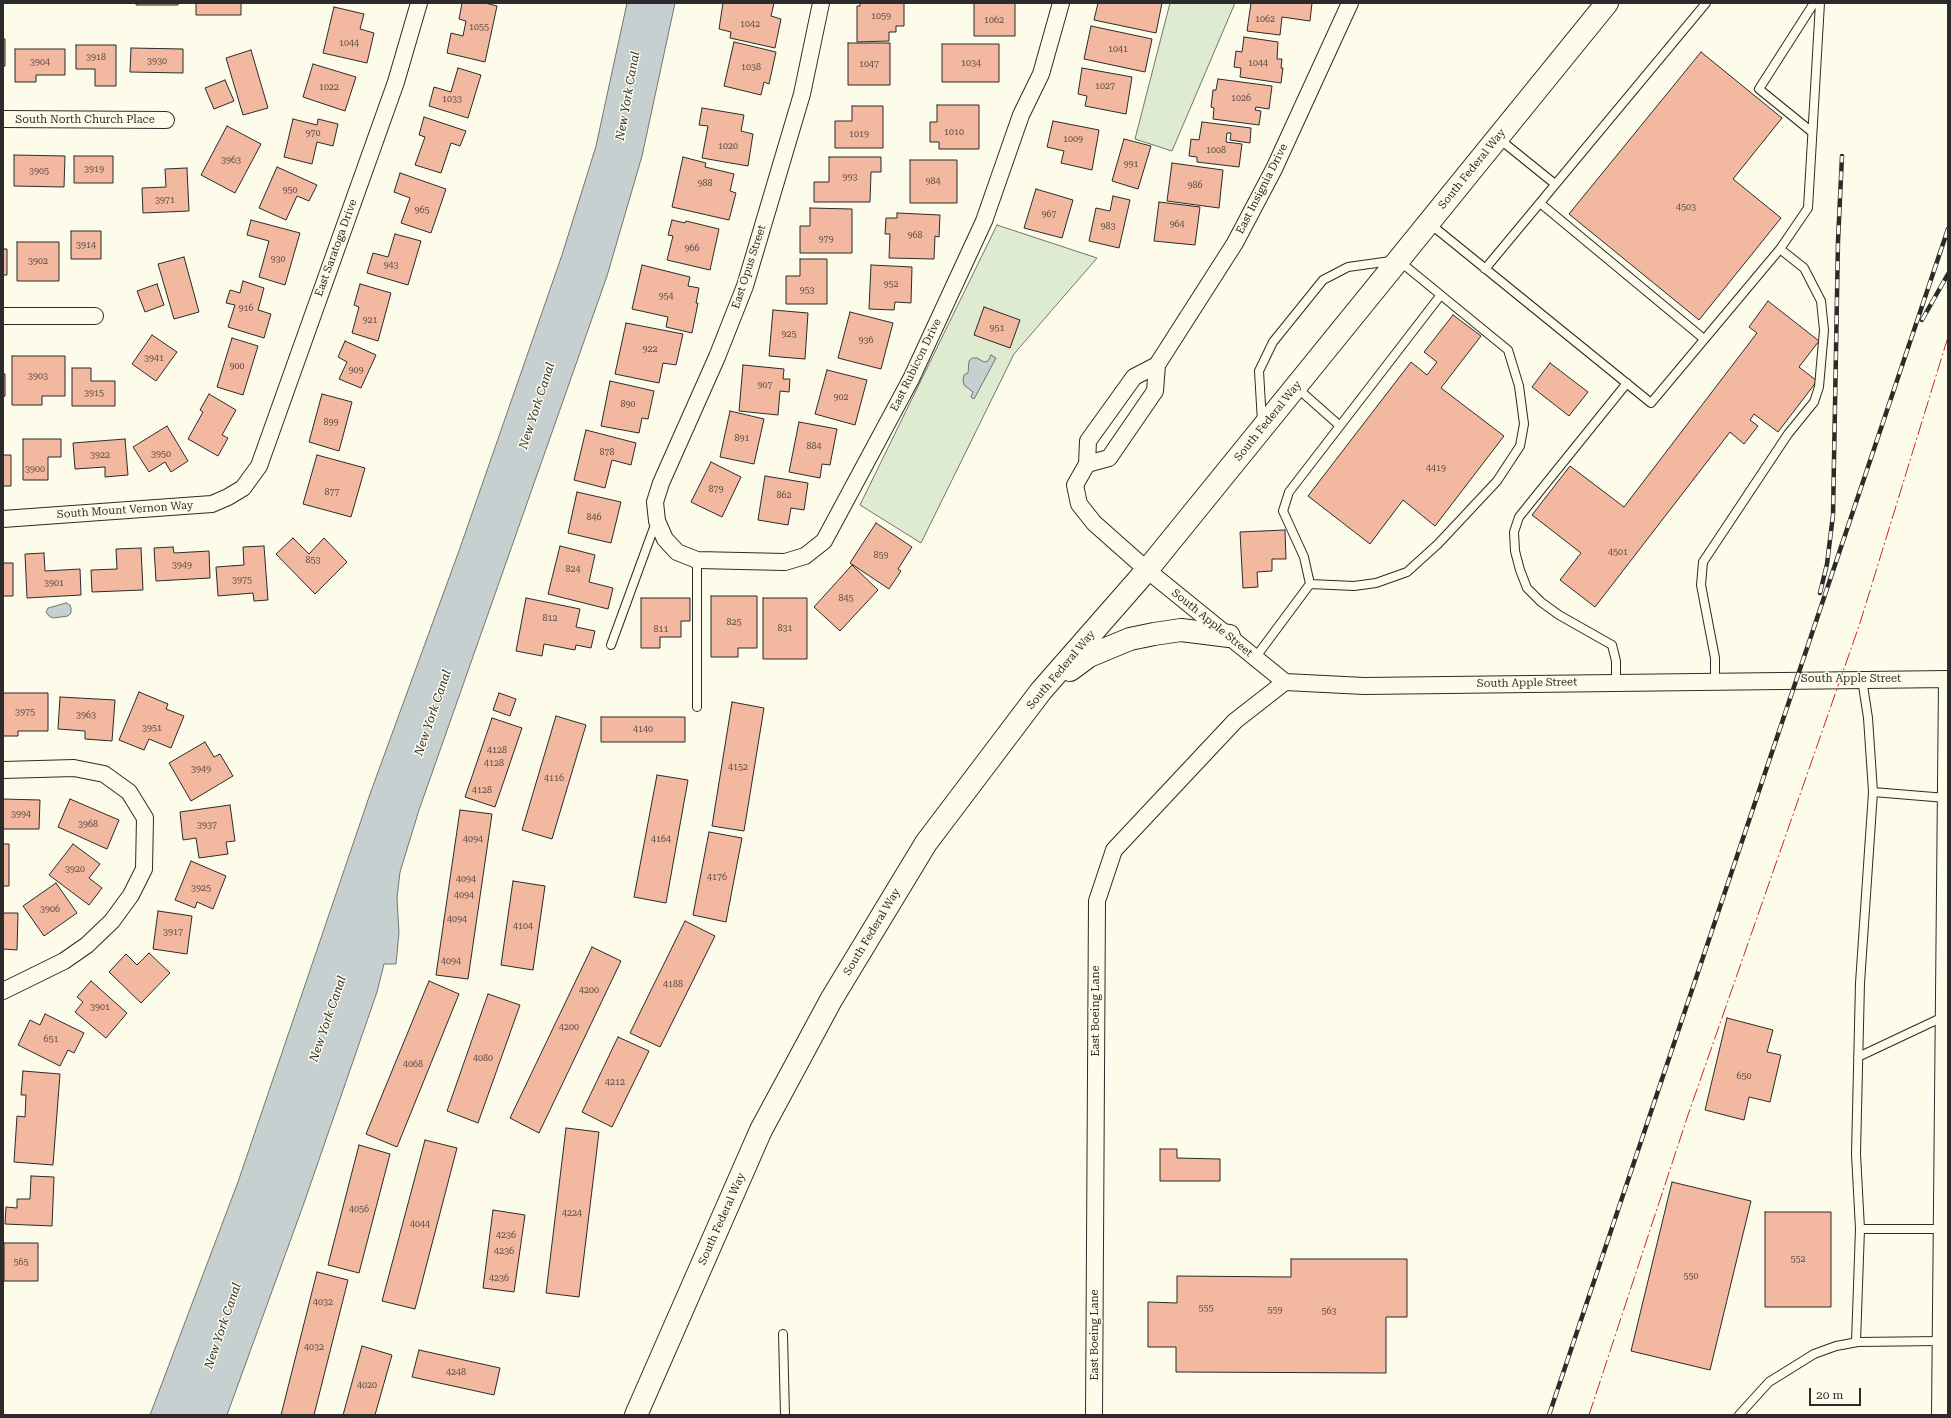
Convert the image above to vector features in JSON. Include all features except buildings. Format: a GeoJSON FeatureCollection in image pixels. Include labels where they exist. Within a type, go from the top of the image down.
{"type":"FeatureCollection","features":[{"type":"Feature","properties":{"kind":"main road","name":"South Federal Way"},"geometry":{"type":"LineString","coordinates":[[636,1415],[761,1130],[831,1000],[926,843],[1041,691],[1147,570],[1607,3]]}},
{"type":"Feature","properties":{"kind":"main road"},"geometry":{"type":"LineString","coordinates":[[1041,691],[1089,656],[1130,639],[1181,630],[1228,636]]}},
{"type":"Feature","properties":{"kind":"street","name":"East Saratoga Drive"},"geometry":{"type":"LineString","coordinates":[[243,488],[259,466],[396,82],[418,3]]}},
{"type":"Feature","properties":{"kind":"street","name":"East Opus Street"},"geometry":{"type":"LineString","coordinates":[[657,521],[655,502],[661,483],[717,357],[745,286],[802,94],[821,3]]}},
{"type":"Feature","properties":{"kind":"street","name":"East Rubicon Drive"},"geometry":{"type":"LineString","coordinates":[[657,521],[665,540],[677,552],[697,560],[785,562],[805,556],[824,541],[911,379],[984,221],[1021,115],[1041,74],[1061,3]]}},
{"type":"Feature","properties":{"kind":"street","name":"East Insignia Drive"},"geometry":{"type":"LineString","coordinates":[[1087,464],[1109,458],[1155,391],[1157,365],[1234,243],[1274,169],[1350,3]]}},
{"type":"Feature","properties":{"kind":"street","name":"South North Church Place"},"geometry":{"type":"LineString","coordinates":[[3,119],[166,120]]}},
{"type":"Feature","properties":{"kind":"street"},"geometry":{"type":"LineString","coordinates":[[3,316],[95,316]]}},
{"type":"Feature","properties":{"kind":"street"},"geometry":{"type":"LineString","coordinates":[[1147,570],[1094,523],[1079,504],[1075,485],[1087,464],[1088,441],[1134,377],[1157,365]]}},
{"type":"Feature","properties":{"kind":"street","name":"South Mount Vernon Way"},"geometry":{"type":"LineString","coordinates":[[3,519],[212,504],[243,488]]}},
{"type":"Feature","properties":{"kind":"street","name":"South Apple Street"},"geometry":{"type":"LineString","coordinates":[[1147,570],[1285,682],[1364,686],[1947,679]]}},
{"type":"Feature","properties":{"kind":"street"},"geometry":{"type":"LineString","coordinates":[[1940,1415],[1947,679]]}},
{"type":"Feature","properties":{"kind":"street","name":"East Boeing Lane"},"geometry":{"type":"LineString","coordinates":[[1094,1415],[1097,901],[1114,850],[1235,721],[1285,682]]}},
{"type":"Feature","properties":{"kind":"street"},"geometry":{"type":"LineString","coordinates":[[3,770],[74,768],[104,774],[129,792],[145,818],[144,869],[131,895],[112,921],[87,945],[64,961],[3,992]]}},
{"type":"Feature","properties":{"kind":"lane"},"geometry":{"type":"LineString","coordinates":[[1486,269],[1706,3]]}},
{"type":"Feature","properties":{"kind":"lane"},"geometry":{"type":"LineString","coordinates":[[1812,132],[1759,89],[1814,3]]}},
{"type":"Feature","properties":{"kind":"lane"},"geometry":{"type":"LineString","coordinates":[[1428,223],[1651,402],[1780,249],[1808,208],[1820,3]]}},
{"type":"Feature","properties":{"kind":"lane"},"geometry":{"type":"LineString","coordinates":[[1498,137],[1555,184]]}},
{"type":"Feature","properties":{"kind":"lane"},"geometry":{"type":"LineString","coordinates":[[1540,203],[1704,339]]}},
{"type":"Feature","properties":{"kind":"lane"},"geometry":{"type":"LineString","coordinates":[[1716,681],[1715,658],[1701,585],[1703,562],[1788,434],[1814,402],[1819,387],[1824,330],[1821,301],[1804,268],[1780,249]]}},
{"type":"Feature","properties":{"kind":"lane"},"geometry":{"type":"LineString","coordinates":[[1262,427],[1259,371],[1273,342],[1323,280],[1348,267],[1398,260],[1440,296],[1508,350],[1518,386],[1524,424],[1520,446],[1497,482],[1438,544],[1406,572],[1376,583],[1362,585],[1310,584]]}},
{"type":"Feature","properties":{"kind":"lane"},"geometry":{"type":"LineString","coordinates":[[1255,658],[1310,584],[1304,558],[1283,511],[1289,492],[1440,296]]}},
{"type":"Feature","properties":{"kind":"lane"},"geometry":{"type":"LineString","coordinates":[[1616,682],[1616,661],[1612,645],[1559,615],[1541,602],[1527,588],[1517,558],[1514,532],[1519,516],[1627,383]]}},
{"type":"Feature","properties":{"kind":"lane"},"geometry":{"type":"LineString","coordinates":[[1295,387],[1340,426]]}},
{"type":"Feature","properties":{"kind":"lane"},"geometry":{"type":"LineString","coordinates":[[612,645],[657,521]]}},
{"type":"Feature","properties":{"kind":"lane"},"geometry":{"type":"LineString","coordinates":[[697,560],[697,707]]}},
{"type":"Feature","properties":{"kind":"lane"},"geometry":{"type":"LineString","coordinates":[[1856,1342],[1860,1229],[1856,1154],[1860,983],[1873,792],[1868,718],[1862,679]]}},
{"type":"Feature","properties":{"kind":"lane"},"geometry":{"type":"LineString","coordinates":[[1873,792],[1946,798]]}},
{"type":"Feature","properties":{"kind":"lane"},"geometry":{"type":"LineString","coordinates":[[1858,1057],[1943,1017]]}},
{"type":"Feature","properties":{"kind":"lane"},"geometry":{"type":"LineString","coordinates":[[1860,1229],[1941,1228]]}},
{"type":"Feature","properties":{"kind":"lane"},"geometry":{"type":"LineString","coordinates":[[783,1334],[785,1415]]}},
{"type":"Feature","properties":{"kind":"lane"},"geometry":{"type":"LineString","coordinates":[[1739,1415],[1769,1382],[1814,1354],[1836,1346],[1856,1342],[1940,1342]]}},
{"type":"Feature","properties":{"kind":"green space"},"geometry":{"type":"Polygon","coordinates":[[[1170,3],[1235,3],[1172,151],[1135,139],[1170,3]]]}},
{"type":"Feature","properties":{"kind":"green space"},"geometry":{"type":"Polygon","coordinates":[[[997,225],[1097,258],[1014,354],[921,543],[860,505],[997,225]]]}},
{"type":"Feature","properties":{"kind":"water","name":"New York Canal"},"geometry":{"type":"Polygon","coordinates":[[[627,3],[675,3],[642,156],[607,276],[419,810],[400,872],[397,898],[399,933],[396,964],[384,964],[377,992],[304,1203],[227,1415],[150,1415],[238,1182],[370,794],[460,548],[562,255],[596,146],[627,3]]]}},
{"type":"Feature","properties":{"kind":"water"},"geometry":{"type":"Polygon","coordinates":[[[991,355],[996,358],[974,399],[971,397],[973,392],[964,385],[963,380],[964,375],[968,373],[969,361],[972,358],[977,358],[984,362],[988,361],[991,355]]]}},
{"type":"Feature","properties":{"kind":"water"},"geometry":{"type":"Polygon","coordinates":[[[66,603],[70,605],[71,608],[71,613],[68,616],[53,618],[46,612],[48,608],[66,603]]]}},
{"type":"Feature","properties":{"kind":"railway"},"geometry":{"type":"LineString","coordinates":[[1820,593],[1827,564],[1833,515],[1838,241],[1842,156]]}},
{"type":"Feature","properties":{"kind":"railway"},"geometry":{"type":"LineString","coordinates":[[1549,1415],[1948,229]]}},
{"type":"Feature","properties":{"kind":"railway"},"geometry":{"type":"LineString","coordinates":[[1922,320],[1948,274]]}},
{"type":"Feature","properties":{"kind":"power"},"geometry":{"type":"LineString","coordinates":[[1589,1415],[1688,1115],[1860,623],[1948,337]]}}]}
